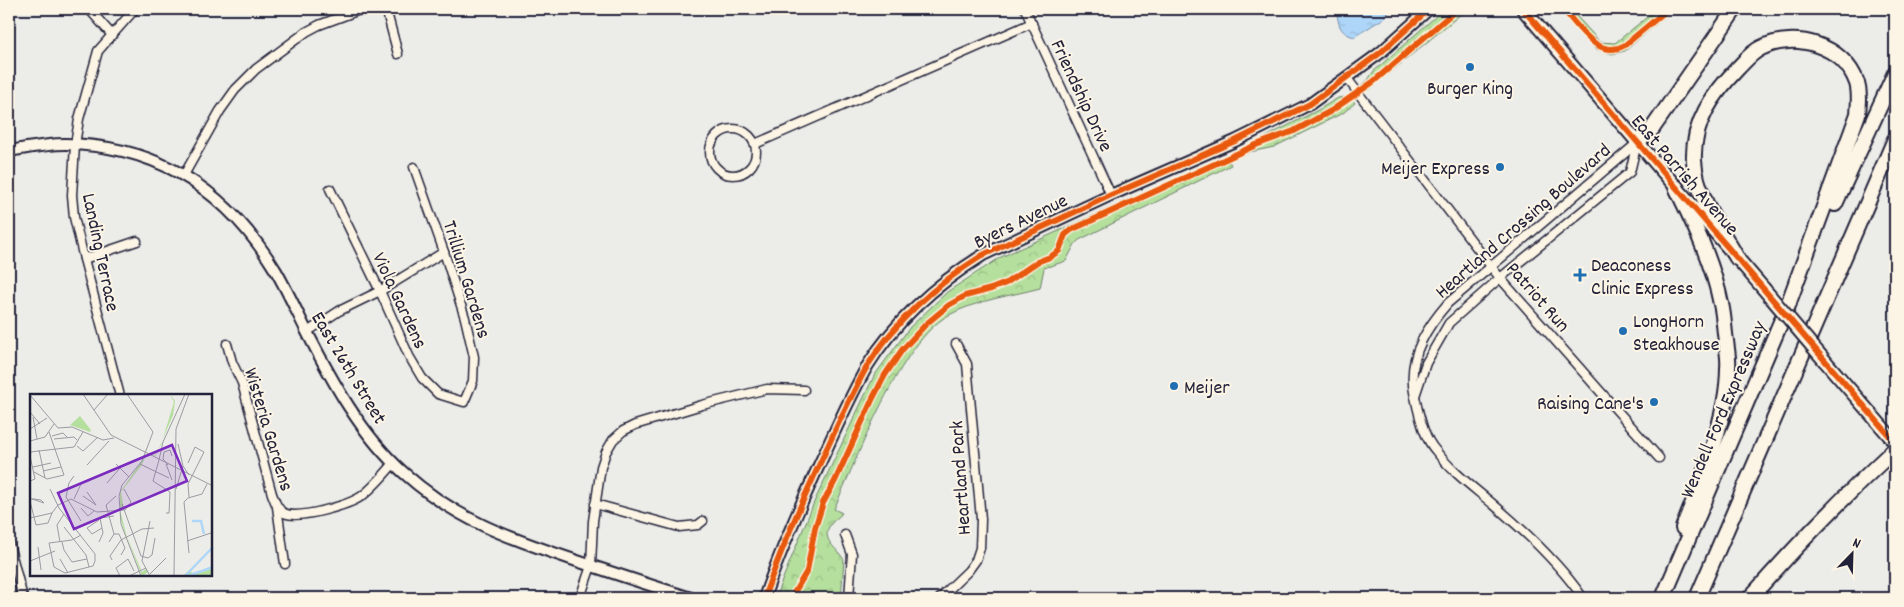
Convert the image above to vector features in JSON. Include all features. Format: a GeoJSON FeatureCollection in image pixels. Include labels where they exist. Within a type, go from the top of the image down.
{"type":"FeatureCollection","features":[{"type":"Feature","properties":{"kind":"highway"},"geometry":{"type":"LineString","coordinates":[[1638,143],[1658,121],[1735,9]]}},
{"type":"Feature","properties":{"kind":"highway"},"geometry":{"type":"LineString","coordinates":[[1737,258],[1704,197],[1698,180],[1694,162],[1695,141],[1702,116],[1714,95],[1725,82],[1750,55],[1761,48],[1779,42],[1797,40],[1828,49],[1842,61],[1856,82],[1859,95],[1858,114],[1789,302]]}},
{"type":"Feature","properties":{"kind":"highway","name":"Wendell Ford Expressway"},"geometry":{"type":"LineString","coordinates":[[1662,598],[1789,302],[1895,73]]}},
{"type":"Feature","properties":{"kind":"highway"},"geometry":{"type":"LineString","coordinates":[[1697,598],[1895,139]]}},
{"type":"Feature","properties":{"kind":"highway"},"geometry":{"type":"LineString","coordinates":[[1658,598],[1711,450],[1724,403],[1728,368],[1721,304],[1714,278],[1693,223],[1676,187]]}},
{"type":"Feature","properties":{"kind":"highway"},"geometry":{"type":"LineString","coordinates":[[1750,598],[1784,559],[1895,448]]}},
{"type":"Feature","properties":{"kind":"main road","name":"East Parrish Avenue"},"geometry":{"type":"LineString","coordinates":[[1522,9],[1895,442]]}},
{"type":"Feature","properties":{"kind":"street"},"geometry":{"type":"LineString","coordinates":[[89,9],[112,35]]}},
{"type":"Feature","properties":{"kind":"street","name":"Landing Terrace"},"geometry":{"type":"LineString","coordinates":[[119,394],[74,217],[72,195],[75,145],[81,108],[98,51],[135,9]]}},
{"type":"Feature","properties":{"kind":"street"},"geometry":{"type":"LineString","coordinates":[[184,175],[220,111],[235,90],[256,69],[306,32],[319,25],[362,9]]}},
{"type":"Feature","properties":{"kind":"street"},"geometry":{"type":"LineString","coordinates":[[386,9],[398,54]]}},
{"type":"Feature","properties":{"kind":"street","name":"Friendship Drive"},"geometry":{"type":"LineString","coordinates":[[1025,9],[1111,195]]}},
{"type":"Feature","properties":{"kind":"street","name":"Byers Avenue"},"geometry":{"type":"LineString","coordinates":[[764,598],[795,517],[868,365],[896,328],[928,295],[963,267],[983,255],[1111,195],[1235,141],[1310,104],[1380,53],[1429,9]]}},
{"type":"Feature","properties":{"kind":"street"},"geometry":{"type":"LineString","coordinates":[[754,144],[1032,23]]}},
{"type":"Feature","properties":{"kind":"street","name":"Patriot Run"},"geometry":{"type":"LineString","coordinates":[[1346,77],[1500,278],[1659,458]]}},
{"type":"Feature","properties":{"kind":"street"},"geometry":{"type":"LineString","coordinates":[[738,129],[745,132],[754,144],[756,151],[752,165],[739,174],[724,173],[717,167],[710,156],[712,141],[723,131],[738,129]]}},
{"type":"Feature","properties":{"kind":"street","name":"Heartland Crossing Boulevard"},"geometry":{"type":"LineString","coordinates":[[1583,598],[1566,574],[1541,549],[1450,467],[1435,450],[1425,435],[1415,396],[1412,372],[1422,338],[1436,316],[1448,303],[1638,143]]}},
{"type":"Feature","properties":{"kind":"street","name":"Heartland Crossing Boulevard"},"geometry":{"type":"LineString","coordinates":[[1415,396],[1428,358],[1449,323],[1500,278],[1630,172],[1638,143]]}},
{"type":"Feature","properties":{"kind":"street","name":"East 26th Street"},"geometry":{"type":"LineString","coordinates":[[9,150],[65,144],[118,150],[140,156],[174,169],[184,175],[220,201],[252,234],[277,272],[307,332],[348,406],[377,445],[394,464],[425,491],[442,504],[482,526],[526,544],[691,598]]}},
{"type":"Feature","properties":{"kind":"street","name":"Trillium Gardens"},"geometry":{"type":"LineString","coordinates":[[414,167],[465,318],[474,357],[473,382],[464,402]]}},
{"type":"Feature","properties":{"kind":"street","name":"Viola Gardens"},"geometry":{"type":"LineString","coordinates":[[330,189],[380,291],[409,356],[422,378],[438,394],[464,402]]}},
{"type":"Feature","properties":{"kind":"street"},"geometry":{"type":"LineString","coordinates":[[84,258],[137,241]]}},
{"type":"Feature","properties":{"kind":"street"},"geometry":{"type":"LineString","coordinates":[[307,332],[339,311],[380,291],[444,252]]}},
{"type":"Feature","properties":{"kind":"street","name":"Wisteria Gardens"},"geometry":{"type":"LineString","coordinates":[[227,344],[232,362],[242,382],[272,494],[277,507],[284,514],[291,515],[346,505],[362,496],[394,464]]}},
{"type":"Feature","properties":{"kind":"street","name":"Heartland Park"},"geometry":{"type":"LineString","coordinates":[[940,598],[968,571],[976,560],[980,548],[981,519],[967,364],[956,344]]}},
{"type":"Feature","properties":{"kind":"street"},"geometry":{"type":"LineString","coordinates":[[580,598],[591,566],[595,504],[606,452],[613,440],[622,431],[650,420],[767,389],[804,390]]}},
{"type":"Feature","properties":{"kind":"street"},"geometry":{"type":"LineString","coordinates":[[595,504],[678,527],[698,525],[703,521]]}},
{"type":"Feature","properties":{"kind":"street"},"geometry":{"type":"LineString","coordinates":[[277,507],[285,564]]}},
{"type":"Feature","properties":{"kind":"street"},"geometry":{"type":"LineString","coordinates":[[845,535],[852,554],[849,598]]}},
{"type":"Feature","properties":{"kind":"street"},"geometry":{"type":"LineString","coordinates":[[9,544],[23,598]]}},
{"type":"Feature","properties":{"kind":"green space"},"geometry":{"type":"Polygon","coordinates":[[[1444,9],[1467,9],[1369,90],[1368,87],[1352,99],[1355,103],[1343,113],[1274,147],[1250,152],[1229,161],[1231,165],[1079,240],[1066,261],[1044,268],[1040,288],[994,299],[960,310],[949,315],[931,328],[914,349],[882,403],[834,509],[842,513],[831,524],[827,535],[831,544],[844,560],[841,598],[775,598],[815,500],[874,376],[910,327],[947,292],[1001,257],[1254,143],[1338,98],[1345,97],[1368,80],[1373,72],[1444,9]]]}},
{"type":"Feature","properties":{"kind":"green space"},"geometry":{"type":"Polygon","coordinates":[[[1558,9],[1570,9],[1600,42],[1615,43],[1657,9],[1674,9],[1625,51],[1612,54],[1595,49],[1558,9]]]}},
{"type":"Feature","properties":{"kind":"water"},"geometry":{"type":"Polygon","coordinates":[[[1336,9],[1392,9],[1384,18],[1354,37],[1345,33],[1340,27],[1336,9]]]}},
{"type":"Feature","properties":{"kind":"cycle path"},"geometry":{"type":"LineString","coordinates":[[764,598],[798,512],[861,377],[891,333],[934,290],[983,255],[1111,195],[1235,141],[1310,104],[1380,53],[1429,9]]}},
{"type":"Feature","properties":{"kind":"cycle path"},"geometry":{"type":"LineString","coordinates":[[791,598],[807,571],[815,528],[823,503],[873,398],[885,375],[902,350],[926,324],[949,305],[965,296],[1006,283],[1037,262],[1050,257],[1059,251],[1065,235],[1071,230],[1256,145],[1294,131],[1331,111],[1373,82],[1457,9]]}},
{"type":"Feature","properties":{"kind":"cycle path"},"geometry":{"type":"LineString","coordinates":[[1523,9],[1895,442]]}},
{"type":"Feature","properties":{"kind":"cycle path"},"geometry":{"type":"LineString","coordinates":[[1563,9],[1582,32],[1606,49],[1615,49],[1625,45],[1668,9]]}},
{"type":"Feature","properties":{"kind":"place","name":"Burger King"},"geometry":{"type":"Point","coordinates":[1470,67]}},
{"type":"Feature","properties":{"kind":"place","name":"Meijer Express"},"geometry":{"type":"Point","coordinates":[1500,167]}},
{"type":"Feature","properties":{"kind":"place","name":"Deaconess Clinic Express"},"geometry":{"type":"Point","coordinates":[1580,275]}},
{"type":"Feature","properties":{"kind":"place","name":"LongHorn Steakhouse"},"geometry":{"type":"Point","coordinates":[1623,331]}},
{"type":"Feature","properties":{"kind":"place","name":"Meijer"},"geometry":{"type":"Point","coordinates":[1174,386]}},
{"type":"Feature","properties":{"kind":"place","name":"Raising Cane's"},"geometry":{"type":"Point","coordinates":[1654,402]}}]}
